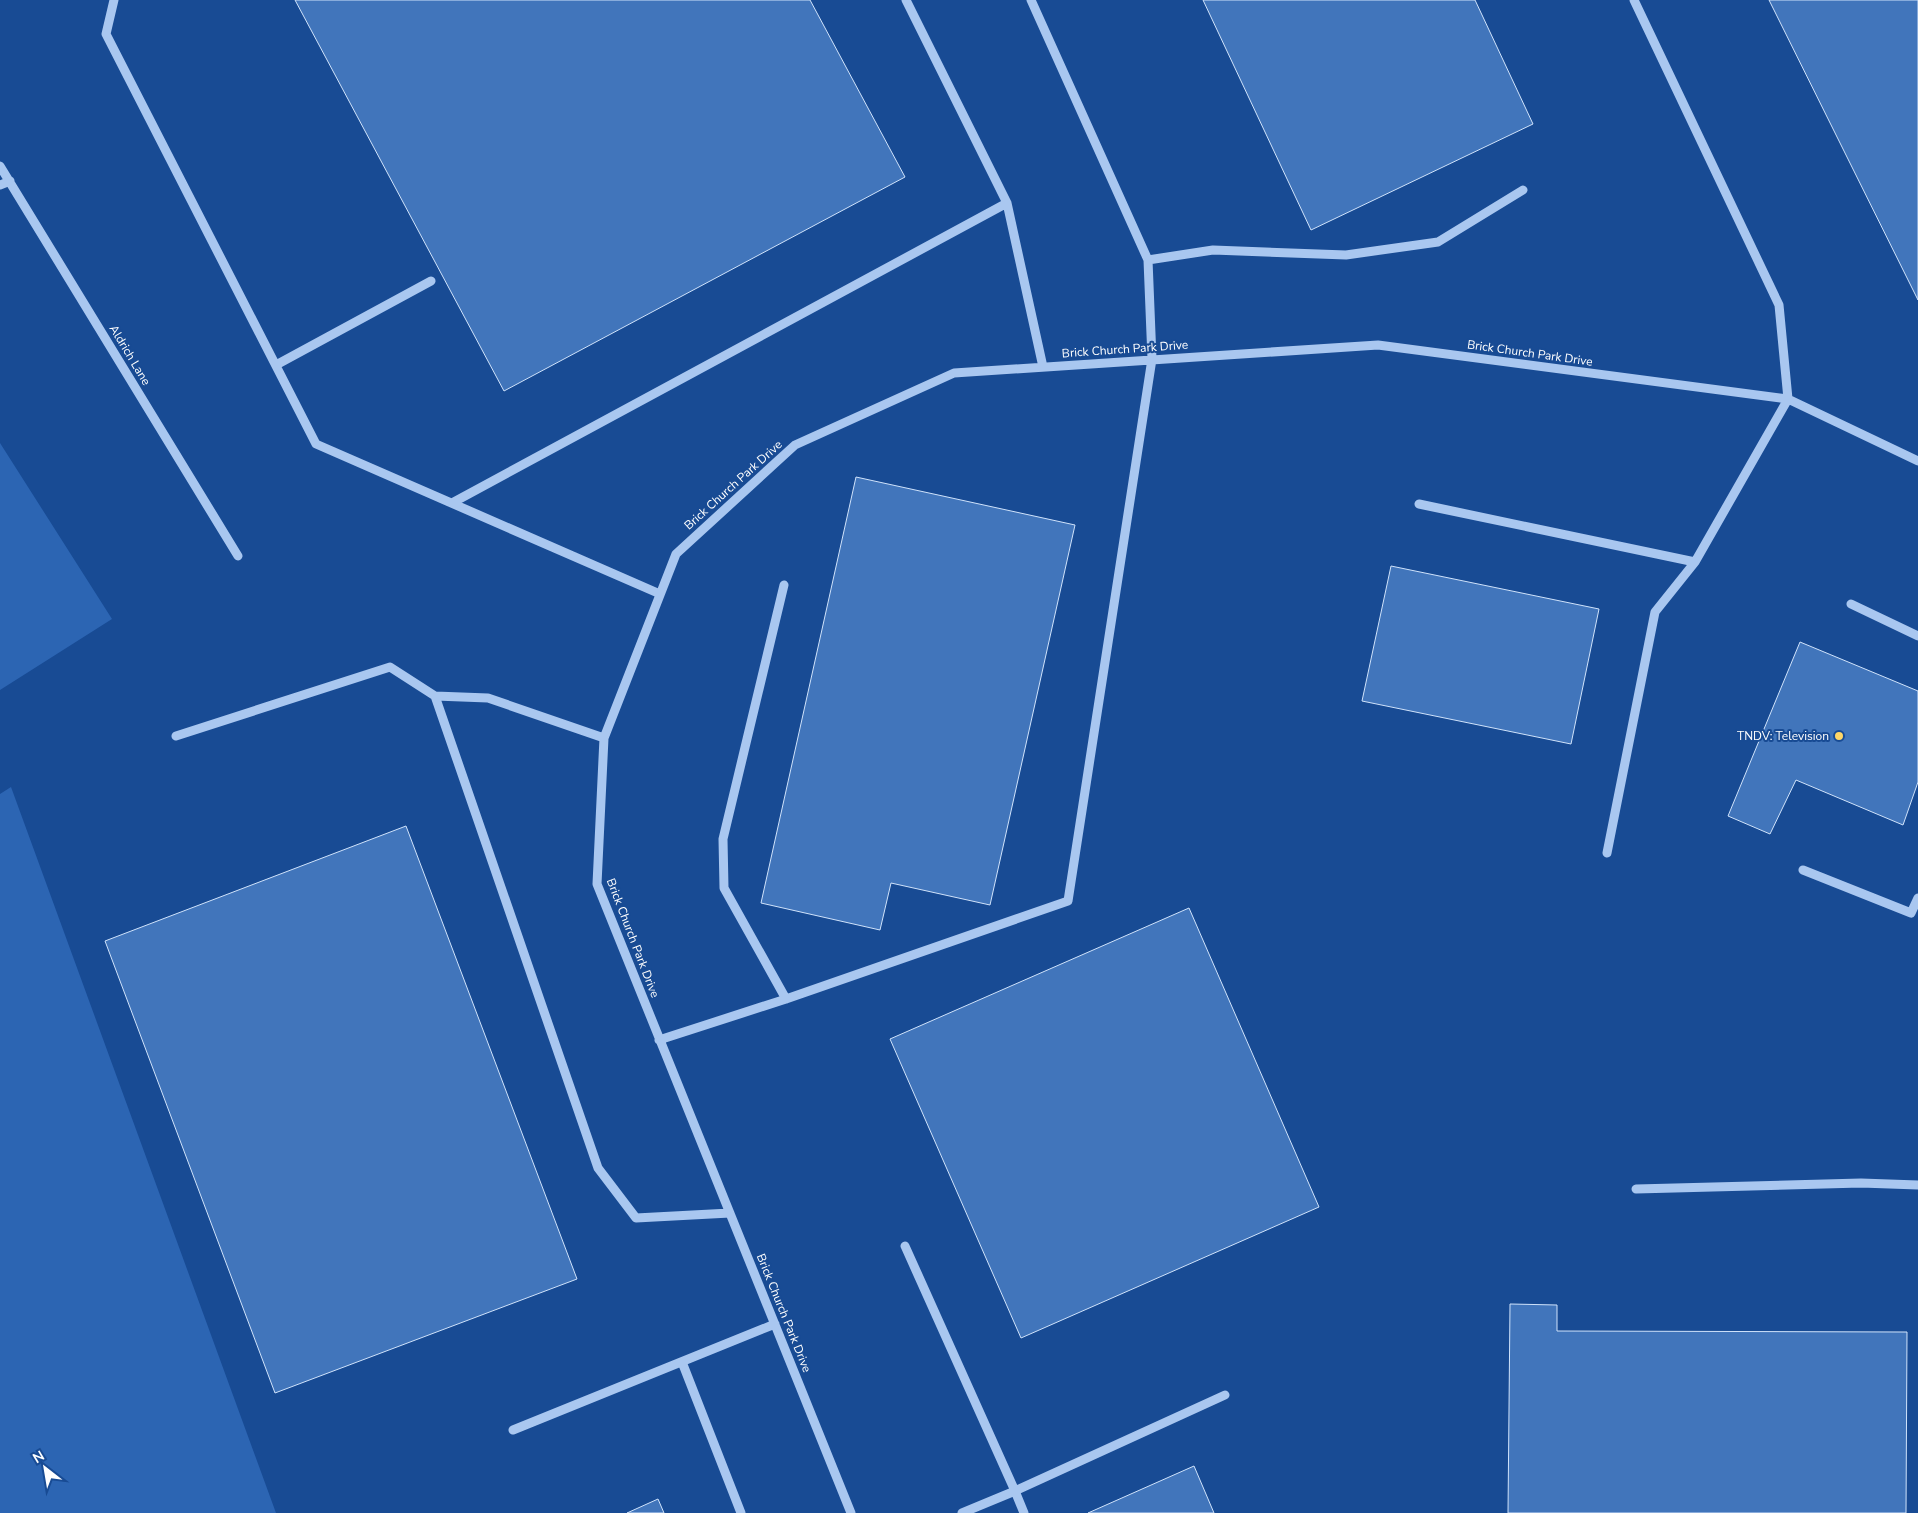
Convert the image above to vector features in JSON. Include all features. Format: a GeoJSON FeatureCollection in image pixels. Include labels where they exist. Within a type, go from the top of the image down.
{"type":"FeatureCollection","features":[{"type":"Feature","properties":{"kind":"street"},"geometry":{"type":"LineString","coordinates":[[114,0],[106,34],[316,444],[660,594]]}},
{"type":"Feature","properties":{"kind":"street"},"geometry":{"type":"LineString","coordinates":[[906,0],[1007,203],[1043,367]]}},
{"type":"Feature","properties":{"kind":"street"},"geometry":{"type":"LineString","coordinates":[[659,1040],[786,999],[1068,901],[1152,359],[1148,260],[1031,0]]}},
{"type":"Feature","properties":{"kind":"street"},"geometry":{"type":"LineString","coordinates":[[1607,853],[1655,612],[1694,562],[1788,399],[1779,305],[1634,0]]}},
{"type":"Feature","properties":{"kind":"street","name":"Aldrich Lane"},"geometry":{"type":"LineString","coordinates":[[0,166],[238,556]]}},
{"type":"Feature","properties":{"kind":"street"},"geometry":{"type":"LineString","coordinates":[[0,185],[10,181]]}},
{"type":"Feature","properties":{"kind":"street"},"geometry":{"type":"LineString","coordinates":[[1148,260],[1213,250],[1346,255],[1438,242],[1523,190]]}},
{"type":"Feature","properties":{"kind":"street"},"geometry":{"type":"LineString","coordinates":[[452,504],[1007,203]]}},
{"type":"Feature","properties":{"kind":"street"},"geometry":{"type":"LineString","coordinates":[[276,365],[431,281]]}},
{"type":"Feature","properties":{"kind":"street","name":"Brick Church Park Drive"},"geometry":{"type":"LineString","coordinates":[[851,1513],[597,884],[604,738],[676,554],[796,445],[954,373],[1378,344],[1788,399],[1918,461]]}},
{"type":"Feature","properties":{"kind":"street"},"geometry":{"type":"LineString","coordinates":[[1419,504],[1694,562]]}},
{"type":"Feature","properties":{"kind":"street"},"geometry":{"type":"LineString","coordinates":[[784,585],[724,840],[724,888],[786,999]]}},
{"type":"Feature","properties":{"kind":"street"},"geometry":{"type":"LineString","coordinates":[[1851,604],[1918,636]]}},
{"type":"Feature","properties":{"kind":"street"},"geometry":{"type":"LineString","coordinates":[[176,736],[390,667],[435,696],[488,698],[604,738]]}},
{"type":"Feature","properties":{"kind":"street"},"geometry":{"type":"LineString","coordinates":[[435,696],[598,1168],[636,1218],[730,1212]]}},
{"type":"Feature","properties":{"kind":"street"},"geometry":{"type":"LineString","coordinates":[[1803,870],[1911,913],[1918,898]]}},
{"type":"Feature","properties":{"kind":"street"},"geometry":{"type":"LineString","coordinates":[[1636,1189],[1860,1183],[1918,1186]]}},
{"type":"Feature","properties":{"kind":"street"},"geometry":{"type":"LineString","coordinates":[[905,1246],[1016,1491],[1024,1513]]}},
{"type":"Feature","properties":{"kind":"street"},"geometry":{"type":"LineString","coordinates":[[513,1430],[775,1324]]}},
{"type":"Feature","properties":{"kind":"street"},"geometry":{"type":"LineString","coordinates":[[682,1362],[741,1513]]}},
{"type":"Feature","properties":{"kind":"street"},"geometry":{"type":"LineString","coordinates":[[962,1513],[1016,1491],[1225,1394]]}},
{"type":"Feature","properties":{"kind":"shaded area"},"geometry":{"type":"Polygon","coordinates":[[[0,443],[112,619],[0,690],[0,443]]]}},
{"type":"Feature","properties":{"kind":"shaded area"},"geometry":{"type":"Polygon","coordinates":[[[11,787],[276,1513],[0,1513],[0,794],[11,787]]]}},
{"type":"Feature","properties":{"kind":"building"},"geometry":{"type":"Polygon","coordinates":[[[295,0],[810,0],[905,177],[504,391],[295,0]]]}},
{"type":"Feature","properties":{"kind":"building"},"geometry":{"type":"Polygon","coordinates":[[[1203,0],[1475,0],[1533,124],[1311,230],[1203,0]]]}},
{"type":"Feature","properties":{"kind":"building"},"geometry":{"type":"Polygon","coordinates":[[[1769,0],[1918,0],[1918,300],[1769,0]]]}},
{"type":"Feature","properties":{"kind":"building"},"geometry":{"type":"Polygon","coordinates":[[[856,477],[1075,525],[990,905],[891,883],[880,930],[761,903],[856,477]]]}},
{"type":"Feature","properties":{"kind":"building"},"geometry":{"type":"Polygon","coordinates":[[[1391,566],[1599,609],[1571,744],[1362,701],[1391,566]]]}},
{"type":"Feature","properties":{"kind":"building","name":"TNDV: Television"},"geometry":{"type":"Polygon","coordinates":[[[1800,642],[1918,691],[1918,782],[1903,825],[1796,780],[1770,834],[1728,816],[1800,642]]]}},
{"type":"Feature","properties":{"kind":"building"},"geometry":{"type":"Polygon","coordinates":[[[406,826],[577,1279],[275,1393],[105,941],[406,826]]]}},
{"type":"Feature","properties":{"kind":"building"},"geometry":{"type":"Polygon","coordinates":[[[1189,908],[1319,1207],[1021,1338],[890,1039],[1189,908]]]}},
{"type":"Feature","properties":{"kind":"building"},"geometry":{"type":"Polygon","coordinates":[[[1510,1304],[1557,1305],[1557,1331],[1907,1332],[1906,1513],[1508,1513],[1510,1304]]]}},
{"type":"Feature","properties":{"kind":"building"},"geometry":{"type":"Polygon","coordinates":[[[1194,1466],[1214,1513],[1088,1513],[1194,1466]]]}},
{"type":"Feature","properties":{"kind":"building"},"geometry":{"type":"Polygon","coordinates":[[[658,1499],[664,1513],[627,1513],[658,1499]]]}},
{"type":"Feature","properties":{"kind":"place","name":"TNDV: Television"},"geometry":{"type":"Point","coordinates":[1839,736]}}]}
